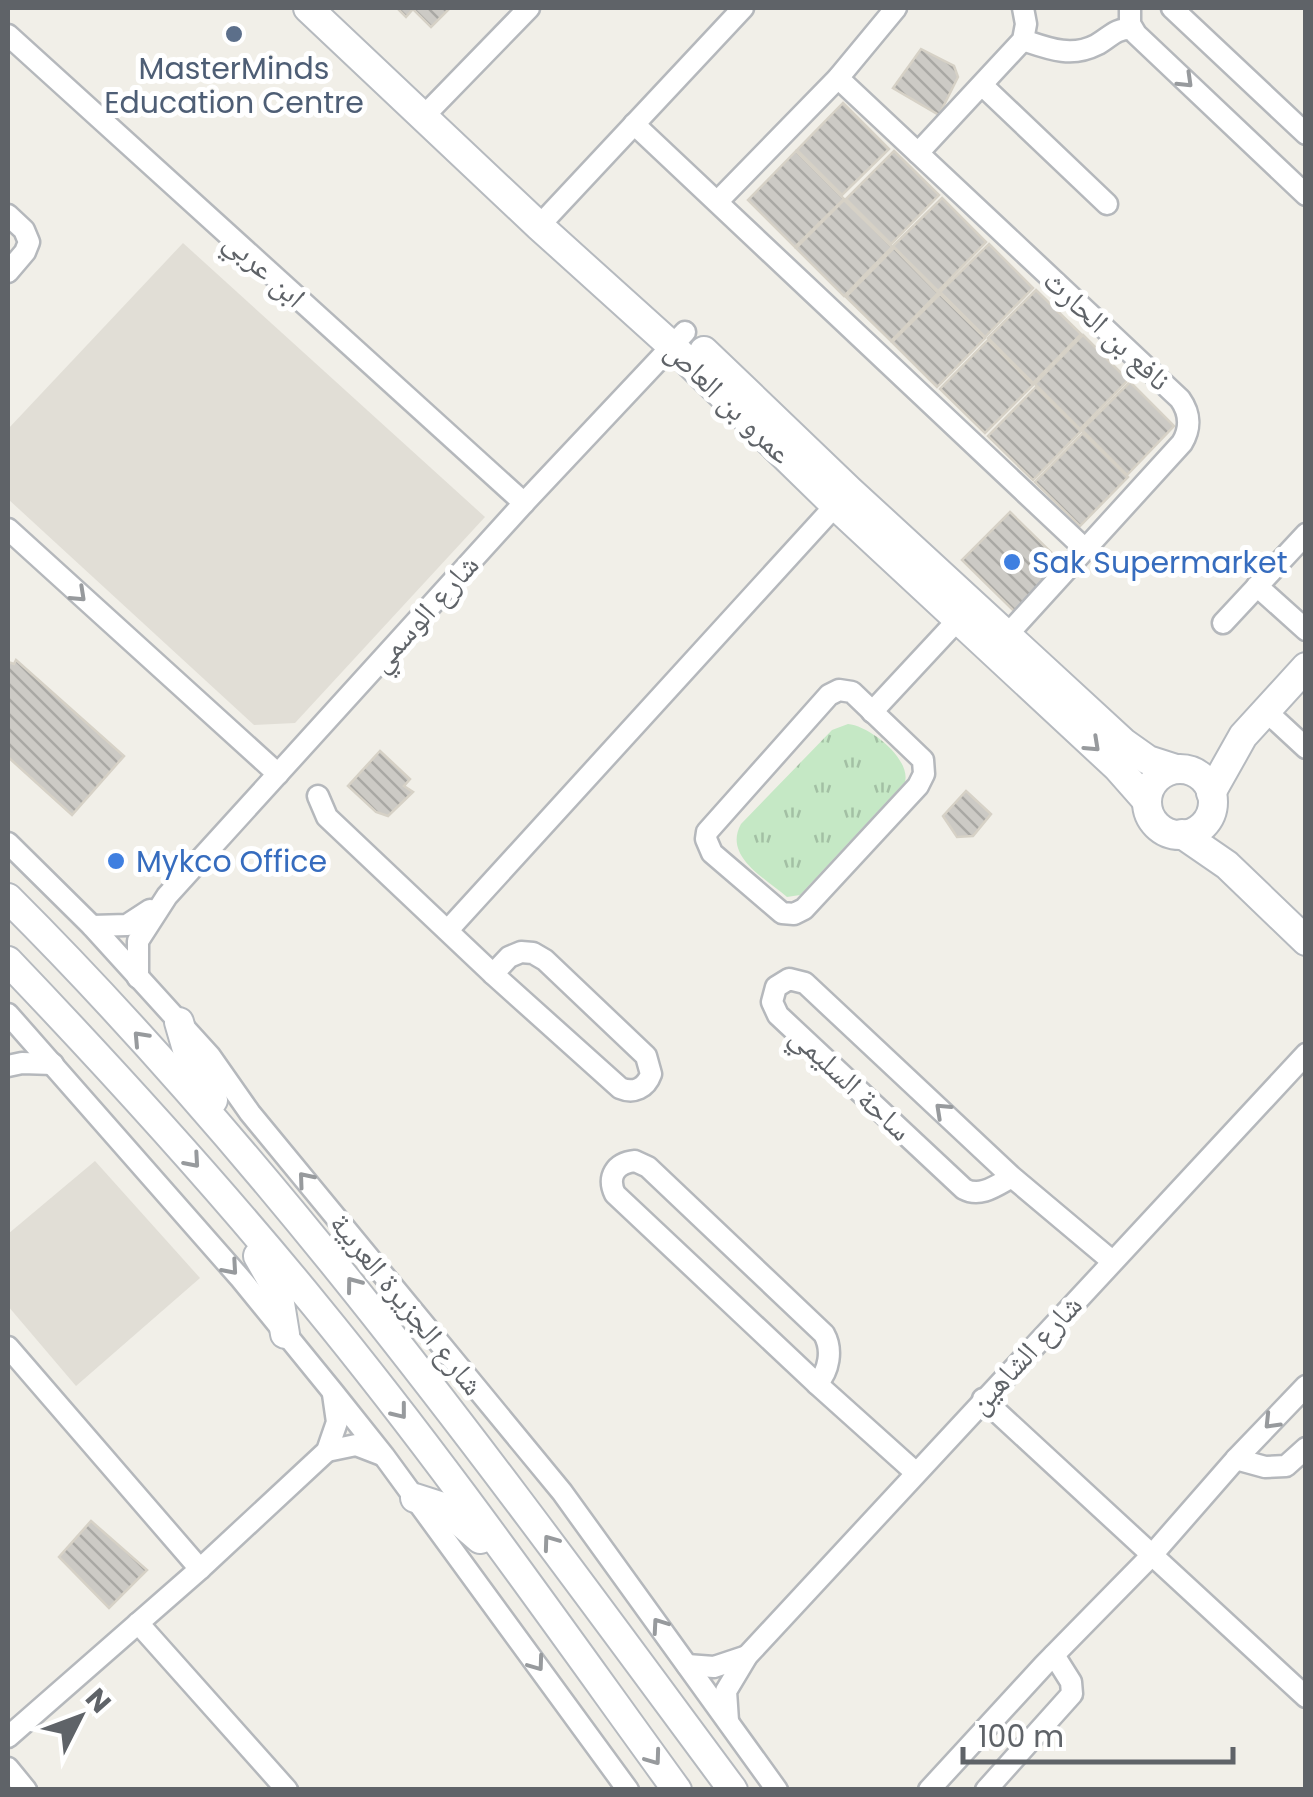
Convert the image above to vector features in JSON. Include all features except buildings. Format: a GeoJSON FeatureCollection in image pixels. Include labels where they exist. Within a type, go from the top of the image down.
{"type":"FeatureCollection","features":[{"type":"Feature","properties":{"kind":"main road","name":"عمرو بن العاص"},"geometry":{"type":"LineString","coordinates":[[308,8],[430,111]]}},
{"type":"Feature","properties":{"kind":"main road","name":"عمرو بن العاص"},"geometry":{"type":"LineString","coordinates":[[333,8],[430,111],[999,643],[1136,752],[1181,769]]}},
{"type":"Feature","properties":{"kind":"main road","name":"عمرو بن العاص"},"geometry":{"type":"LineString","coordinates":[[999,643],[1147,801]]}},
{"type":"Feature","properties":{"kind":"main road"},"geometry":{"type":"LineString","coordinates":[[1182,834],[1200,828],[1243,736],[1306,667]]}},
{"type":"Feature","properties":{"kind":"main road"},"geometry":{"type":"LineString","coordinates":[[1243,736],[1181,769],[1159,776],[1147,801],[1152,818],[1157,826],[1182,834],[1227,865],[1306,941]]}},
{"type":"Feature","properties":{"kind":"main road"},"geometry":{"type":"LineString","coordinates":[[1181,769],[1202,778],[1233,847],[1306,915]]}},
{"type":"Feature","properties":{"kind":"main road","name":"شارع الجزيرة العربية"},"geometry":{"type":"LineString","coordinates":[[8,898],[260,1172],[342,1270],[733,1790]]}},
{"type":"Feature","properties":{"kind":"main road"},"geometry":{"type":"LineString","coordinates":[[8,962],[236,1210],[423,1442],[676,1790]]}},
{"type":"Feature","properties":{"kind":"main road"},"geometry":{"type":"LineString","coordinates":[[179,1022],[197,1076],[243,1138],[260,1172]]}},
{"type":"Feature","properties":{"kind":"main road"},"geometry":{"type":"LineString","coordinates":[[236,1210],[278,1291],[286,1334]]}},
{"type":"Feature","properties":{"kind":"main road"},"geometry":{"type":"LineString","coordinates":[[415,1498],[443,1507],[486,1544],[510,1558]]}},
{"type":"Feature","properties":{"kind":"street"},"geometry":{"type":"LineString","coordinates":[[430,111],[529,8]]}},
{"type":"Feature","properties":{"kind":"street"},"geometry":{"type":"LineString","coordinates":[[544,219],[743,8]]}},
{"type":"Feature","properties":{"kind":"street"},"geometry":{"type":"LineString","coordinates":[[718,202],[838,78],[896,8]]}},
{"type":"Feature","properties":{"kind":"street"},"geometry":{"type":"LineString","coordinates":[[918,153],[1023,40],[1023,8]]}},
{"type":"Feature","properties":{"kind":"street"},"geometry":{"type":"LineString","coordinates":[[1087,48],[1112,17],[1127,8],[1132,30],[1306,195]]}},
{"type":"Feature","properties":{"kind":"street"},"geometry":{"type":"LineString","coordinates":[[1172,8],[1306,134]]}},
{"type":"Feature","properties":{"kind":"street"},"geometry":{"type":"LineString","coordinates":[[1023,40],[1068,52],[1096,45],[1116,30],[1132,30]]}},
{"type":"Feature","properties":{"kind":"street","name":"ابن عربي"},"geometry":{"type":"LineString","coordinates":[[8,36],[524,503]]}},
{"type":"Feature","properties":{"kind":"street","name":"نافع بن الحارث"},"geometry":{"type":"LineString","coordinates":[[838,78],[1184,405],[1188,429],[1182,443],[999,643]]}},
{"type":"Feature","properties":{"kind":"street"},"geometry":{"type":"LineString","coordinates":[[982,85],[1107,204]]}},
{"type":"Feature","properties":{"kind":"street"},"geometry":{"type":"LineString","coordinates":[[634,124],[1085,549]]}},
{"type":"Feature","properties":{"kind":"street"},"geometry":{"type":"LineString","coordinates":[[8,215],[24,230],[29,242],[26,252],[8,272]]}},
{"type":"Feature","properties":{"kind":"street","name":"شارع الوسمي"},"geometry":{"type":"LineString","coordinates":[[138,978],[138,941],[167,896],[678,339]]}},
{"type":"Feature","properties":{"kind":"street"},"geometry":{"type":"LineString","coordinates":[[448,930],[842,498]]}},
{"type":"Feature","properties":{"kind":"street"},"geometry":{"type":"LineString","coordinates":[[8,529],[278,774]]}},
{"type":"Feature","properties":{"kind":"street"},"geometry":{"type":"LineString","coordinates":[[1223,623],[1306,534]]}},
{"type":"Feature","properties":{"kind":"street"},"geometry":{"type":"LineString","coordinates":[[1257,586],[1306,630]]}},
{"type":"Feature","properties":{"kind":"street"},"geometry":{"type":"LineString","coordinates":[[872,712],[965,612]]}},
{"type":"Feature","properties":{"kind":"street"},"geometry":{"type":"LineString","coordinates":[[834,692],[852,692],[872,712],[923,760],[922,780],[804,910],[782,913],[712,853],[706,840],[710,826],[834,692]]}},
{"type":"Feature","properties":{"kind":"street"},"geometry":{"type":"LineString","coordinates":[[1266,711],[1306,748]]}},
{"type":"Feature","properties":{"kind":"street"},"geometry":{"type":"LineString","coordinates":[[318,796],[327,817],[493,974],[620,1088],[640,1089],[649,1080],[651,1068],[646,1056],[539,956],[515,954],[493,974]]}},
{"type":"Feature","properties":{"kind":"street","name":"شارع الجزيرة العربية"},"geometry":{"type":"LineString","coordinates":[[8,843],[92,926],[179,1022],[562,1492],[777,1790]]}},
{"type":"Feature","properties":{"kind":"street","name":"شارع الوسمي"},"geometry":{"type":"LineString","coordinates":[[92,926],[127,925],[167,896]]}},
{"type":"Feature","properties":{"kind":"street","name":"ساحة السليمي"},"geometry":{"type":"LineString","coordinates":[[1012,1178],[983,1192],[964,1189],[778,1015],[772,1002],[776,987],[790,979],[806,984],[1012,1178],[1112,1262]]}},
{"type":"Feature","properties":{"kind":"street"},"geometry":{"type":"LineString","coordinates":[[8,1014],[333,1392],[628,1790]]}},
{"type":"Feature","properties":{"kind":"street","name":"شارع الشاهين"},"geometry":{"type":"LineString","coordinates":[[728,1721],[726,1691],[747,1656],[1306,1054]]}},
{"type":"Feature","properties":{"kind":"street"},"geometry":{"type":"LineString","coordinates":[[8,1066],[54,1064]]}},
{"type":"Feature","properties":{"kind":"street"},"geometry":{"type":"LineString","coordinates":[[817,1384],[824,1375],[829,1351],[824,1334],[644,1164],[630,1161],[616,1168],[612,1184],[619,1198],[817,1384],[915,1472]]}},
{"type":"Feature","properties":{"kind":"street"},"geometry":{"type":"LineString","coordinates":[[11,1359],[200,1569]]}},
{"type":"Feature","properties":{"kind":"street"},"geometry":{"type":"LineString","coordinates":[[928,1790],[1152,1556],[1306,1386]]}},
{"type":"Feature","properties":{"kind":"street"},"geometry":{"type":"LineString","coordinates":[[8,1736],[200,1569],[326,1451],[337,1422],[333,1392]]}},
{"type":"Feature","properties":{"kind":"street"},"geometry":{"type":"LineString","coordinates":[[982,1399],[1306,1697]]}},
{"type":"Feature","properties":{"kind":"street"},"geometry":{"type":"LineString","coordinates":[[326,1451],[356,1445],[384,1456]]}},
{"type":"Feature","properties":{"kind":"street"},"geometry":{"type":"LineString","coordinates":[[1236,1459],[1278,1468],[1292,1462],[1306,1448]]}},
{"type":"Feature","properties":{"kind":"street"},"geometry":{"type":"LineString","coordinates":[[138,1623],[287,1790]]}},
{"type":"Feature","properties":{"kind":"street"},"geometry":{"type":"LineString","coordinates":[[986,1790],[1072,1694],[1071,1682],[1054,1655]]}},
{"type":"Feature","properties":{"kind":"street"},"geometry":{"type":"LineString","coordinates":[[687,1665],[714,1667],[747,1656]]}},
{"type":"Feature","properties":{"kind":"street"},"geometry":{"type":"LineString","coordinates":[[8,1768],[26,1790]]}},
{"type":"Feature","properties":{"kind":"shaded area"},"geometry":{"type":"Polygon","coordinates":[[[183,243],[485,517],[295,723],[254,725],[8,499],[8,429],[183,243]]]}},
{"type":"Feature","properties":{"kind":"shaded area"},"geometry":{"type":"Polygon","coordinates":[[[95,1161],[200,1278],[76,1386],[8,1306],[8,1234],[95,1161]]]}},
{"type":"Feature","properties":{"kind":"green space"},"geometry":{"type":"Polygon","coordinates":[[[848,724],[887,745],[902,764],[905,782],[800,895],[787,897],[742,856],[737,836],[741,824],[832,730],[848,724]]]}},
{"type":"Feature","properties":{"kind":"place","name":"MasterMinds Education Centre"},"geometry":{"type":"Point","coordinates":[234,34]}},
{"type":"Feature","properties":{"kind":"place","name":"Sak Supermarket"},"geometry":{"type":"Point","coordinates":[1012,562]}},
{"type":"Feature","properties":{"kind":"place","name":"Mykco Office"},"geometry":{"type":"Point","coordinates":[116,861]}}]}
